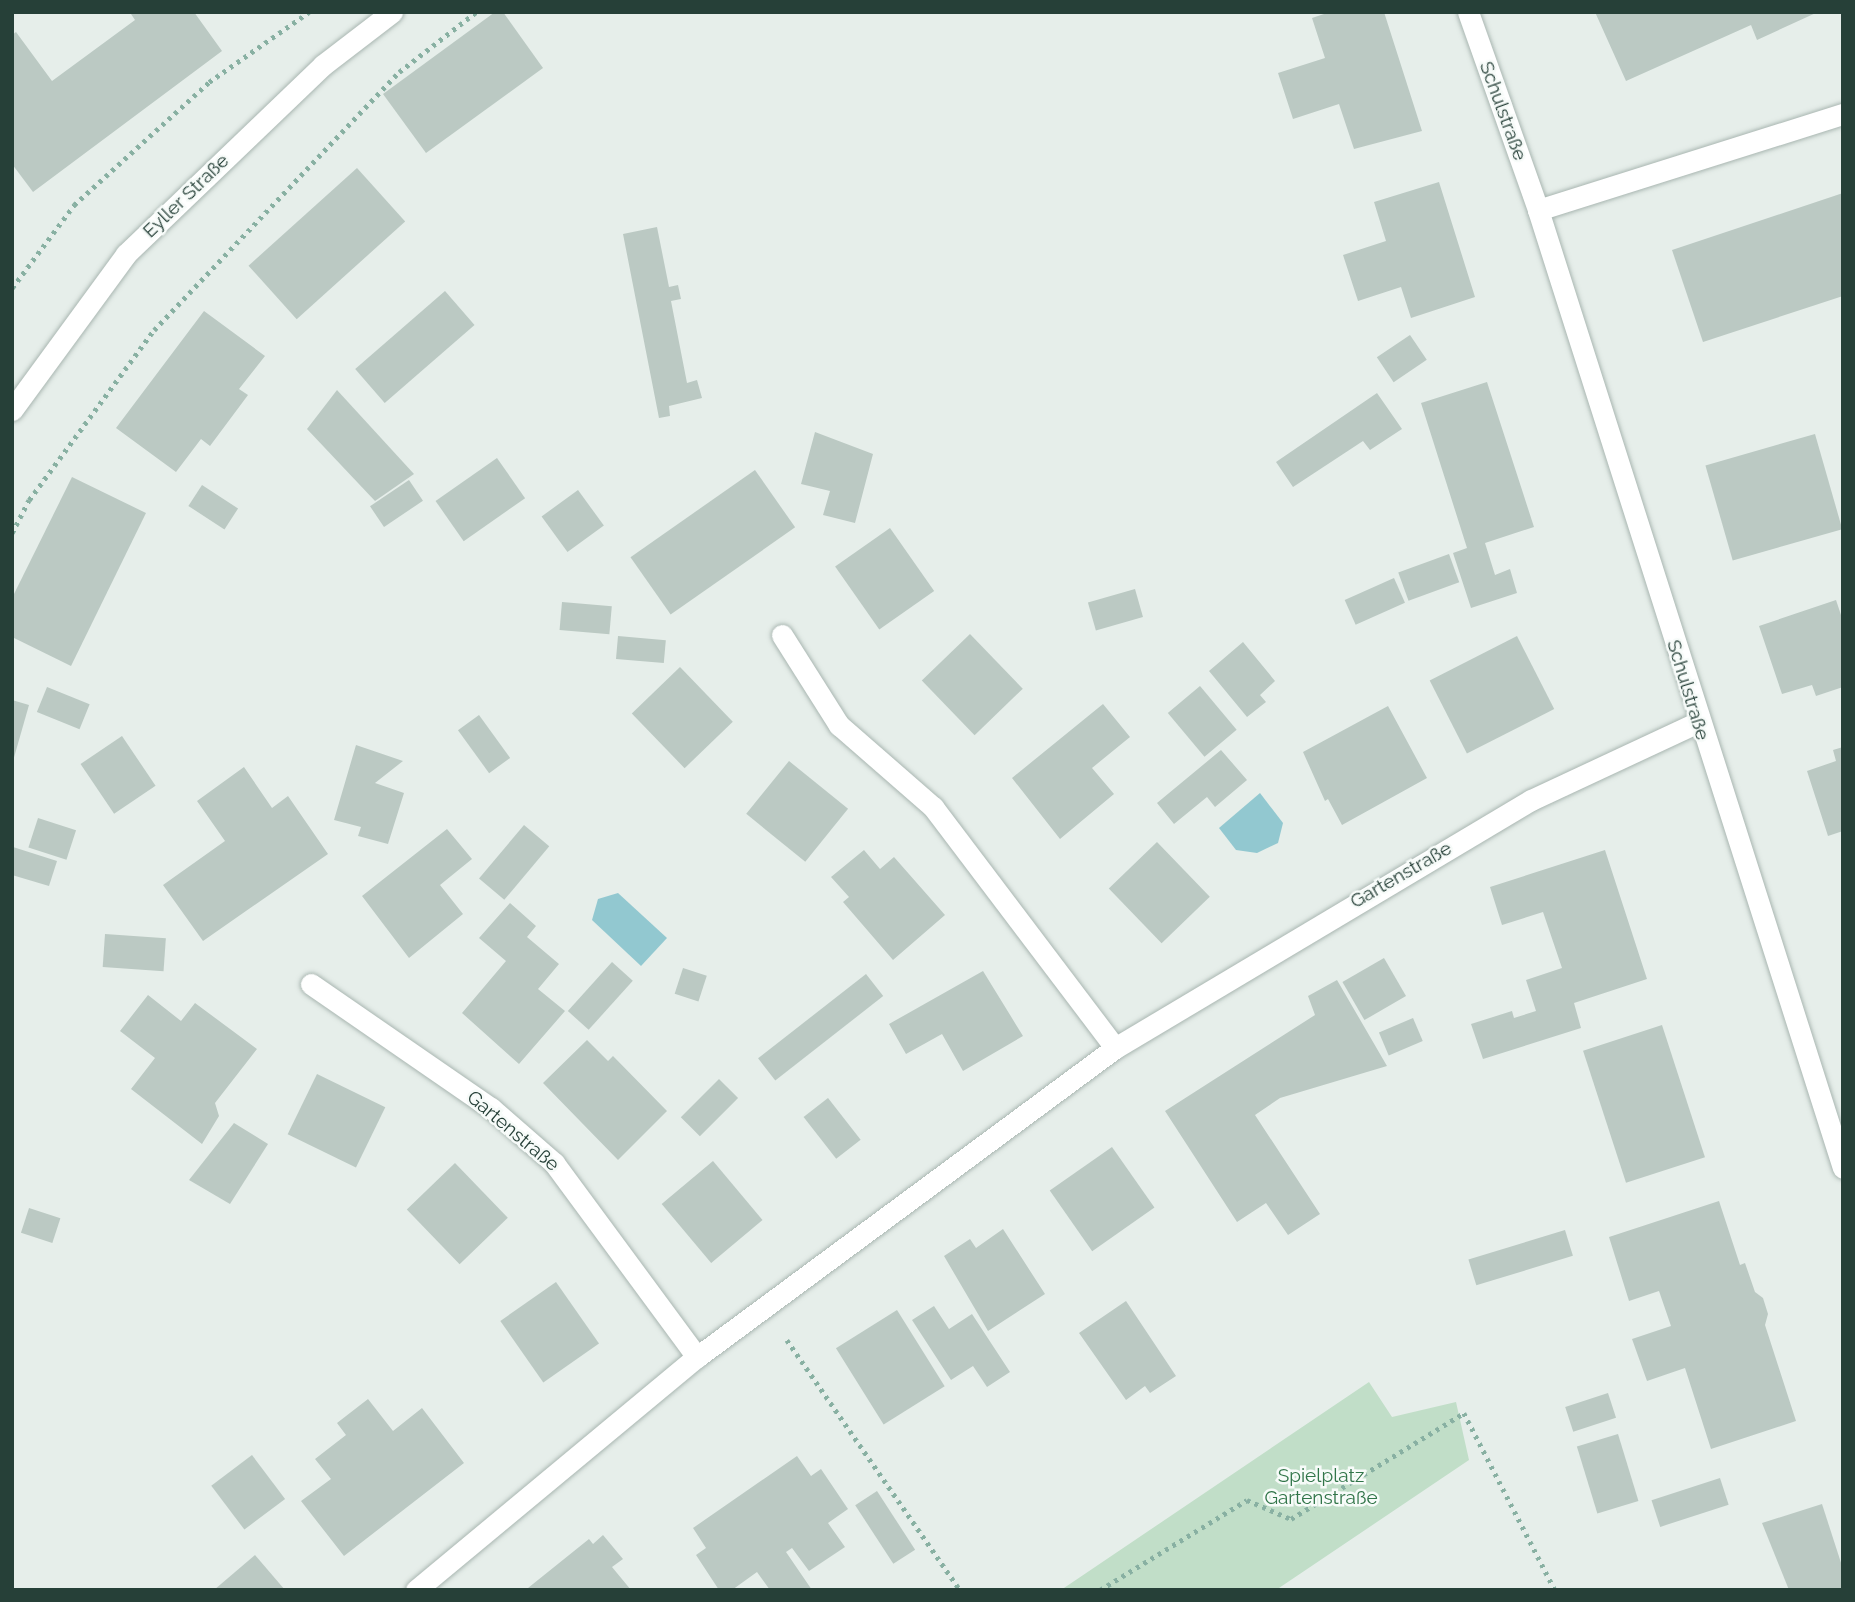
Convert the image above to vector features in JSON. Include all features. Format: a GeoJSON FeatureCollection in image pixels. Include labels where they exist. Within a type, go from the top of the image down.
{"type":"FeatureCollection","features":[{"type":"Feature","properties":{"kind":"street","name":"Eyller Straße"},"geometry":{"type":"LineString","coordinates":[[12,411],[126,254],[323,65],[392,12]]}},
{"type":"Feature","properties":{"kind":"street","name":"Schulstraße"},"geometry":{"type":"LineString","coordinates":[[1468,12],[1538,210],[1698,722],[1843,1168]]}},
{"type":"Feature","properties":{"kind":"street"},"geometry":{"type":"LineString","coordinates":[[1538,210],[1843,114]]}},
{"type":"Feature","properties":{"kind":"street"},"geometry":{"type":"LineString","coordinates":[[782,635],[839,725],[933,807],[1115,1048]]}},
{"type":"Feature","properties":{"kind":"street","name":"Gartenstraße"},"geometry":{"type":"LineString","coordinates":[[415,1590],[696,1357],[1115,1048],[1531,800],[1698,722]]}},
{"type":"Feature","properties":{"kind":"street","name":"Gartenstraße"},"geometry":{"type":"LineString","coordinates":[[312,984],[491,1108],[554,1163],[696,1357]]}},
{"type":"Feature","properties":{"kind":"path"},"geometry":{"type":"LineString","coordinates":[[12,288],[74,205],[209,82],[309,12]]}},
{"type":"Feature","properties":{"kind":"path"},"geometry":{"type":"LineString","coordinates":[[12,533],[29,500],[153,330],[400,72],[476,12]]}},
{"type":"Feature","properties":{"kind":"path"},"geometry":{"type":"LineString","coordinates":[[763,1306],[960,1590]]}},
{"type":"Feature","properties":{"kind":"path"},"geometry":{"type":"LineString","coordinates":[[1100,1590],[1247,1500],[1291,1519],[1464,1413],[1555,1590]]}},
{"type":"Feature","properties":{"kind":"green space","name":"Spielplatz Gartenstraße"},"geometry":{"type":"Polygon","coordinates":[[[1369,1382],[1392,1417],[1456,1402],[1469,1460],[1276,1590],[1061,1590],[1369,1382]]]}},
{"type":"Feature","properties":{"kind":"water"},"geometry":{"type":"Polygon","coordinates":[[[1260,793],[1283,823],[1278,843],[1257,853],[1236,850],[1219,828],[1260,793]]]}},
{"type":"Feature","properties":{"kind":"water"},"geometry":{"type":"Polygon","coordinates":[[[618,893],[667,938],[641,966],[592,920],[598,899],[618,893]]]}},
{"type":"Feature","properties":{"kind":"building"},"geometry":{"type":"Polygon","coordinates":[[[194,12],[222,51],[33,192],[12,164],[12,35],[16,32],[52,81],[135,20],[131,14],[194,12]]]}},
{"type":"Feature","properties":{"kind":"building"},"geometry":{"type":"Polygon","coordinates":[[[495,12],[503,12],[543,68],[426,153],[383,94],[495,12]]]}},
{"type":"Feature","properties":{"kind":"building"},"geometry":{"type":"Polygon","coordinates":[[[1330,12],[1384,12],[1422,131],[1354,149],[1339,104],[1293,119],[1278,73],[1325,58],[1312,18],[1330,12]]]}},
{"type":"Feature","properties":{"kind":"building"},"geometry":{"type":"Polygon","coordinates":[[[1595,12],[1818,12],[1757,40],[1751,25],[1626,81],[1595,12]]]}},
{"type":"Feature","properties":{"kind":"building"},"geometry":{"type":"Polygon","coordinates":[[[357,168],[405,222],[297,319],[249,266],[357,168]]]}},
{"type":"Feature","properties":{"kind":"building"},"geometry":{"type":"Polygon","coordinates":[[[1439,182],[1475,297],[1411,318],[1401,287],[1358,301],[1343,255],[1386,241],[1374,202],[1439,182]]]}},
{"type":"Feature","properties":{"kind":"building"},"geometry":{"type":"Polygon","coordinates":[[[1843,193],[1843,296],[1703,342],[1672,250],[1843,193]]]}},
{"type":"Feature","properties":{"kind":"building"},"geometry":{"type":"Polygon","coordinates":[[[657,227],[669,287],[678,285],[681,299],[671,301],[687,383],[697,380],[702,398],[669,406],[670,416],[659,418],[623,234],[657,227]]]}},
{"type":"Feature","properties":{"kind":"building"},"geometry":{"type":"Polygon","coordinates":[[[445,291],[475,325],[385,403],[355,369],[445,291]]]}},
{"type":"Feature","properties":{"kind":"building"},"geometry":{"type":"Polygon","coordinates":[[[204,311],[265,356],[239,389],[248,395],[210,446],[201,439],[176,472],[116,428],[204,311]]]}},
{"type":"Feature","properties":{"kind":"building"},"geometry":{"type":"Polygon","coordinates":[[[1410,335],[1427,360],[1394,382],[1377,357],[1410,335]]]}},
{"type":"Feature","properties":{"kind":"building"},"geometry":{"type":"Polygon","coordinates":[[[1487,382],[1534,527],[1485,543],[1495,575],[1510,569],[1517,593],[1471,608],[1453,553],[1467,548],[1421,403],[1487,382]]]}},
{"type":"Feature","properties":{"kind":"building"},"geometry":{"type":"Polygon","coordinates":[[[337,390],[414,474],[375,501],[307,429],[337,390]]]}},
{"type":"Feature","properties":{"kind":"building"},"geometry":{"type":"Polygon","coordinates":[[[1377,393],[1402,429],[1370,450],[1363,441],[1293,487],[1276,462],[1377,393]]]}},
{"type":"Feature","properties":{"kind":"building"},"geometry":{"type":"Polygon","coordinates":[[[815,432],[873,454],[855,523],[823,515],[830,491],[801,484],[815,432]]]}},
{"type":"Feature","properties":{"kind":"building"},"geometry":{"type":"Polygon","coordinates":[[[1815,434],[1842,529],[1733,561],[1705,465],[1815,434]]]}},
{"type":"Feature","properties":{"kind":"building"},"geometry":{"type":"Polygon","coordinates":[[[497,458],[525,498],[464,541],[436,501],[497,458]]]}},
{"type":"Feature","properties":{"kind":"building"},"geometry":{"type":"Polygon","coordinates":[[[755,470],[795,527],[671,615],[630,557],[755,470]]]}},
{"type":"Feature","properties":{"kind":"building"},"geometry":{"type":"Polygon","coordinates":[[[72,477],[146,513],[71,666],[12,637],[12,598],[72,477]]]}},
{"type":"Feature","properties":{"kind":"building"},"geometry":{"type":"Polygon","coordinates":[[[409,480],[423,501],[384,527],[370,506],[409,480]]]}},
{"type":"Feature","properties":{"kind":"building"},"geometry":{"type":"Polygon","coordinates":[[[202,485],[238,508],[224,529],[188,506],[202,485]]]}},
{"type":"Feature","properties":{"kind":"building"},"geometry":{"type":"Polygon","coordinates":[[[578,490],[604,526],[567,552],[542,516],[578,490]]]}},
{"type":"Feature","properties":{"kind":"building"},"geometry":{"type":"Polygon","coordinates":[[[890,528],[934,591],[879,630],[835,566],[890,528]]]}},
{"type":"Feature","properties":{"kind":"building"},"geometry":{"type":"Polygon","coordinates":[[[1449,554],[1459,582],[1409,601],[1398,572],[1449,554]]]}},
{"type":"Feature","properties":{"kind":"building"},"geometry":{"type":"Polygon","coordinates":[[[1394,578],[1405,603],[1356,625],[1345,600],[1394,578]]]}},
{"type":"Feature","properties":{"kind":"building"},"geometry":{"type":"Polygon","coordinates":[[[1135,589],[1143,617],[1096,630],[1088,603],[1135,589]]]}},
{"type":"Feature","properties":{"kind":"building"},"geometry":{"type":"Polygon","coordinates":[[[1836,600],[1843,621],[1843,687],[1816,696],[1812,685],[1782,694],[1759,626],[1836,600]]]}},
{"type":"Feature","properties":{"kind":"building"},"geometry":{"type":"Polygon","coordinates":[[[562,602],[612,606],[609,634],[560,630],[562,602]]]}},
{"type":"Feature","properties":{"kind":"building"},"geometry":{"type":"Polygon","coordinates":[[[970,634],[1023,689],[975,735],[922,681],[970,634]]]}},
{"type":"Feature","properties":{"kind":"building"},"geometry":{"type":"Polygon","coordinates":[[[618,636],[666,640],[664,663],[616,659],[618,636]]]}},
{"type":"Feature","properties":{"kind":"building"},"geometry":{"type":"Polygon","coordinates":[[[1517,636],[1554,709],[1467,754],[1430,680],[1517,636]]]}},
{"type":"Feature","properties":{"kind":"building"},"geometry":{"type":"Polygon","coordinates":[[[1243,642],[1275,681],[1260,695],[1266,702],[1247,717],[1209,671],[1243,642]]]}},
{"type":"Feature","properties":{"kind":"building"},"geometry":{"type":"Polygon","coordinates":[[[680,667],[733,722],[685,768],[632,714],[680,667]]]}},
{"type":"Feature","properties":{"kind":"building"},"geometry":{"type":"Polygon","coordinates":[[[1200,686],[1237,730],[1204,757],[1168,713],[1200,686]]]}},
{"type":"Feature","properties":{"kind":"building"},"geometry":{"type":"Polygon","coordinates":[[[47,687],[90,704],[80,729],[37,712],[47,687]]]}},
{"type":"Feature","properties":{"kind":"building"},"geometry":{"type":"Polygon","coordinates":[[[12,700],[29,705],[13,761],[12,761],[12,700]]]}},
{"type":"Feature","properties":{"kind":"building"},"geometry":{"type":"Polygon","coordinates":[[[1103,704],[1130,737],[1092,768],[1114,794],[1060,839],[1012,778],[1103,704]]]}},
{"type":"Feature","properties":{"kind":"building"},"geometry":{"type":"Polygon","coordinates":[[[1388,706],[1427,778],[1342,825],[1328,799],[1325,801],[1303,752],[1388,706]]]}},
{"type":"Feature","properties":{"kind":"building"},"geometry":{"type":"Polygon","coordinates":[[[479,715],[510,758],[489,773],[458,730],[479,715]]]}},
{"type":"Feature","properties":{"kind":"building"},"geometry":{"type":"Polygon","coordinates":[[[122,736],[156,786],[114,814],[81,764],[122,736]]]}},
{"type":"Feature","properties":{"kind":"building"},"geometry":{"type":"Polygon","coordinates":[[[356,745],[403,761],[375,783],[404,793],[388,844],[358,836],[361,827],[334,820],[356,745]]]}},
{"type":"Feature","properties":{"kind":"building"},"geometry":{"type":"Polygon","coordinates":[[[1843,747],[1843,831],[1828,836],[1807,771],[1836,761],[1833,750],[1843,747]]]}},
{"type":"Feature","properties":{"kind":"building"},"geometry":{"type":"Polygon","coordinates":[[[1221,750],[1247,780],[1215,807],[1207,797],[1174,824],[1157,803],[1221,750]]]}},
{"type":"Feature","properties":{"kind":"building"},"geometry":{"type":"Polygon","coordinates":[[[789,761],[848,809],[805,862],[746,814],[789,761]]]}},
{"type":"Feature","properties":{"kind":"building"},"geometry":{"type":"Polygon","coordinates":[[[244,767],[272,808],[288,796],[328,854],[203,941],[163,885],[225,841],[197,801],[244,767]]]}},
{"type":"Feature","properties":{"kind":"building"},"geometry":{"type":"Polygon","coordinates":[[[38,818],[76,830],[66,860],[28,847],[38,818]]]}},
{"type":"Feature","properties":{"kind":"building"},"geometry":{"type":"Polygon","coordinates":[[[524,825],[549,846],[504,900],[479,879],[524,825]]]}},
{"type":"Feature","properties":{"kind":"building"},"geometry":{"type":"Polygon","coordinates":[[[447,829],[472,859],[440,885],[463,914],[409,958],[362,896],[447,829]]]}},
{"type":"Feature","properties":{"kind":"building"},"geometry":{"type":"Polygon","coordinates":[[[1157,842],[1210,897],[1162,943],[1109,889],[1157,842]]]}},
{"type":"Feature","properties":{"kind":"building"},"geometry":{"type":"Polygon","coordinates":[[[13,847],[57,861],[49,886],[12,875],[13,847]]]}},
{"type":"Feature","properties":{"kind":"building"},"geometry":{"type":"Polygon","coordinates":[[[864,850],[880,869],[894,857],[945,915],[893,960],[843,902],[849,897],[831,877],[864,850]]]}},
{"type":"Feature","properties":{"kind":"building"},"geometry":{"type":"Polygon","coordinates":[[[1605,850],[1647,979],[1574,1003],[1581,1028],[1483,1059],[1471,1024],[1512,1011],[1514,1018],[1536,1011],[1526,980],[1562,968],[1543,912],[1502,925],[1490,887],[1605,850]]]}},
{"type":"Feature","properties":{"kind":"building"},"geometry":{"type":"Polygon","coordinates":[[[510,903],[536,926],[527,937],[559,964],[538,989],[565,1011],[519,1064],[462,1013],[506,961],[479,938],[510,903]]]}},
{"type":"Feature","properties":{"kind":"building"},"geometry":{"type":"Polygon","coordinates":[[[105,934],[166,938],[164,971],[103,967],[105,934]]]}},
{"type":"Feature","properties":{"kind":"building"},"geometry":{"type":"Polygon","coordinates":[[[1384,958],[1406,996],[1364,1020],[1342,982],[1384,958]]]}},
{"type":"Feature","properties":{"kind":"building"},"geometry":{"type":"Polygon","coordinates":[[[612,962],[633,981],[589,1030],[568,1011],[612,962]]]}},
{"type":"Feature","properties":{"kind":"building"},"geometry":{"type":"Polygon","coordinates":[[[683,968],[707,976],[698,1001],[675,994],[683,968]]]}},
{"type":"Feature","properties":{"kind":"building"},"geometry":{"type":"Polygon","coordinates":[[[983,971],[1023,1036],[963,1071],[942,1034],[906,1054],[889,1024],[983,971]]]}},
{"type":"Feature","properties":{"kind":"building"},"geometry":{"type":"Polygon","coordinates":[[[866,974],[883,996],[775,1080],[758,1058],[866,974]]]}},
{"type":"Feature","properties":{"kind":"building"},"geometry":{"type":"Polygon","coordinates":[[[1337,980],[1387,1066],[1280,1098],[1255,1115],[1320,1214],[1288,1235],[1266,1203],[1237,1222],[1165,1111],[1315,1015],[1308,996],[1337,980]]]}},
{"type":"Feature","properties":{"kind":"building"},"geometry":{"type":"Polygon","coordinates":[[[148,995],[181,1021],[195,1003],[257,1049],[215,1103],[219,1116],[202,1144],[131,1089],[155,1058],[120,1031],[148,995]]]}},
{"type":"Feature","properties":{"kind":"building"},"geometry":{"type":"Polygon","coordinates":[[[1413,1018],[1423,1041],[1389,1055],[1379,1032],[1413,1018]]]}},
{"type":"Feature","properties":{"kind":"building"},"geometry":{"type":"Polygon","coordinates":[[[1662,1025],[1705,1157],[1626,1183],[1583,1051],[1662,1025]]]}},
{"type":"Feature","properties":{"kind":"building"},"geometry":{"type":"Polygon","coordinates":[[[587,1040],[608,1061],[613,1056],[667,1111],[618,1160],[543,1083],[587,1040]]]}},
{"type":"Feature","properties":{"kind":"building"},"geometry":{"type":"Polygon","coordinates":[[[317,1074],[385,1107],[356,1168],[288,1134],[317,1074]]]}},
{"type":"Feature","properties":{"kind":"building"},"geometry":{"type":"Polygon","coordinates":[[[719,1079],[738,1098],[700,1136],[681,1117],[719,1079]]]}},
{"type":"Feature","properties":{"kind":"building"},"geometry":{"type":"Polygon","coordinates":[[[828,1098],[861,1140],[836,1159],[804,1117],[828,1098]]]}},
{"type":"Feature","properties":{"kind":"building"},"geometry":{"type":"Polygon","coordinates":[[[234,1123],[268,1144],[230,1204],[189,1180],[234,1123]]]}},
{"type":"Feature","properties":{"kind":"building"},"geometry":{"type":"Polygon","coordinates":[[[1112,1147],[1154,1208],[1092,1251],[1050,1191],[1112,1147]]]}},
{"type":"Feature","properties":{"kind":"building"},"geometry":{"type":"Polygon","coordinates":[[[713,1161],[762,1220],[711,1263],[662,1204],[713,1161]]]}},
{"type":"Feature","properties":{"kind":"building"},"geometry":{"type":"Polygon","coordinates":[[[455,1163],[508,1218],[460,1264],[407,1210],[455,1163]]]}},
{"type":"Feature","properties":{"kind":"building"},"geometry":{"type":"Polygon","coordinates":[[[1719,1201],[1740,1265],[1745,1263],[1755,1292],[1763,1298],[1768,1314],[1765,1325],[1796,1421],[1711,1449],[1685,1368],[1647,1381],[1632,1339],[1671,1326],[1659,1291],[1629,1301],[1609,1237],[1719,1201]]]}},
{"type":"Feature","properties":{"kind":"building"},"geometry":{"type":"Polygon","coordinates":[[[29,1208],[60,1218],[52,1243],[21,1233],[29,1208]]]}},
{"type":"Feature","properties":{"kind":"building"},"geometry":{"type":"Polygon","coordinates":[[[1003,1229],[1045,1294],[988,1331],[944,1256],[970,1239],[976,1248],[1003,1229]]]}},
{"type":"Feature","properties":{"kind":"building"},"geometry":{"type":"Polygon","coordinates":[[[1565,1230],[1573,1256],[1476,1285],[1468,1260],[1565,1230]]]}},
{"type":"Feature","properties":{"kind":"building"},"geometry":{"type":"Polygon","coordinates":[[[556,1282],[599,1343],[543,1382],[500,1321],[556,1282]]]}},
{"type":"Feature","properties":{"kind":"building"},"geometry":{"type":"Polygon","coordinates":[[[1126,1301],[1176,1376],[1150,1393],[1145,1386],[1126,1400],[1079,1333],[1126,1301]]]}},
{"type":"Feature","properties":{"kind":"building"},"geometry":{"type":"Polygon","coordinates":[[[934,1306],[949,1329],[972,1314],[1010,1372],[987,1387],[973,1366],[951,1380],[912,1320],[934,1306]]]}},
{"type":"Feature","properties":{"kind":"building"},"geometry":{"type":"Polygon","coordinates":[[[897,1310],[945,1386],[884,1424],[836,1348],[897,1310]]]}},
{"type":"Feature","properties":{"kind":"building"},"geometry":{"type":"Polygon","coordinates":[[[1608,1393],[1616,1418],[1573,1432],[1565,1407],[1608,1393]]]}},
{"type":"Feature","properties":{"kind":"building"},"geometry":{"type":"Polygon","coordinates":[[[368,1399],[393,1431],[422,1408],[464,1463],[344,1556],[301,1501],[331,1479],[315,1459],[346,1435],[337,1423],[368,1399]]]}},
{"type":"Feature","properties":{"kind":"building"},"geometry":{"type":"Polygon","coordinates":[[[1618,1434],[1638,1501],[1597,1514],[1577,1447],[1618,1434]]]}},
{"type":"Feature","properties":{"kind":"building"},"geometry":{"type":"Polygon","coordinates":[[[252,1455],[285,1499],[244,1530],[211,1486],[252,1455]]]}},
{"type":"Feature","properties":{"kind":"building"},"geometry":{"type":"Polygon","coordinates":[[[797,1456],[811,1476],[821,1469],[848,1509],[828,1523],[845,1547],[809,1571],[792,1548],[786,1552],[812,1590],[770,1590],[757,1572],[732,1590],[719,1590],[696,1555],[706,1548],[693,1528],[797,1456]]]}},
{"type":"Feature","properties":{"kind":"building"},"geometry":{"type":"Polygon","coordinates":[[[1720,1478],[1729,1505],[1660,1527],[1652,1500],[1720,1478]]]}},
{"type":"Feature","properties":{"kind":"building"},"geometry":{"type":"Polygon","coordinates":[[[877,1491],[915,1550],[893,1564],[855,1505],[877,1491]]]}},
{"type":"Feature","properties":{"kind":"building"},"geometry":{"type":"Polygon","coordinates":[[[1822,1504],[1843,1569],[1843,1590],[1789,1590],[1762,1523],[1822,1504]]]}},
{"type":"Feature","properties":{"kind":"building"},"geometry":{"type":"Polygon","coordinates":[[[603,1535],[623,1559],[612,1567],[631,1590],[528,1588],[589,1539],[593,1544],[603,1535]]]}},
{"type":"Feature","properties":{"kind":"building"},"geometry":{"type":"Polygon","coordinates":[[[255,1555],[285,1590],[214,1590],[255,1555]]]}}]}
